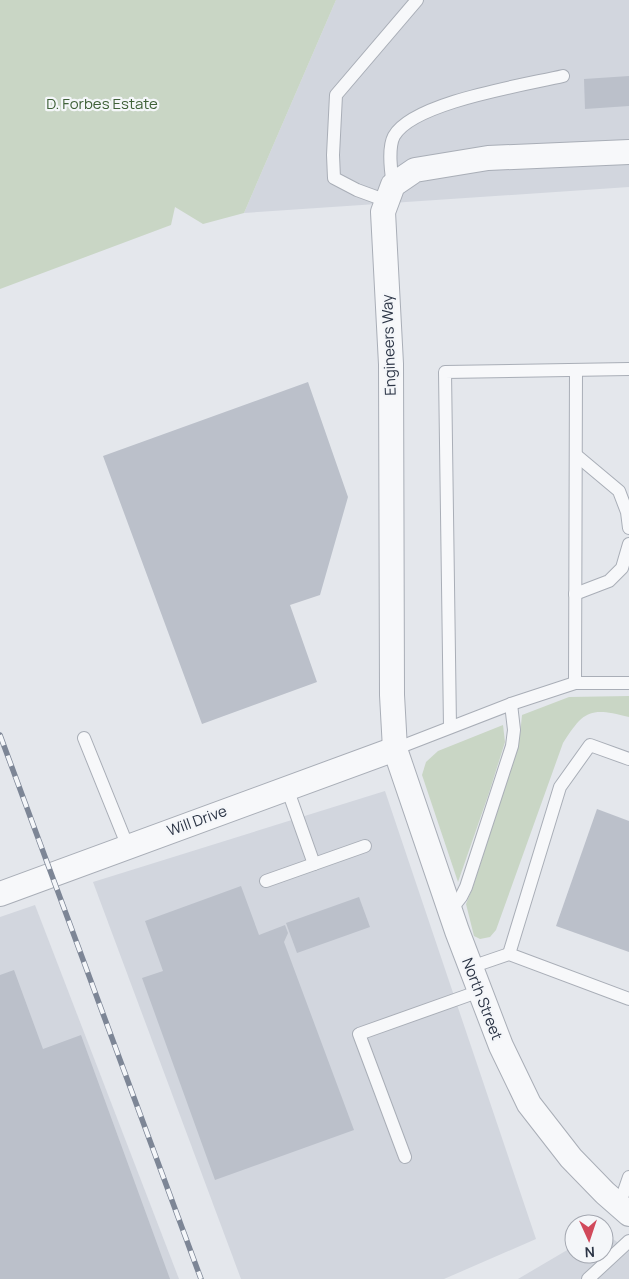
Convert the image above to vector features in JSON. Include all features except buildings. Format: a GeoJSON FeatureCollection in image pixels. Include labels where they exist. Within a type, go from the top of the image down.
{"type":"FeatureCollection","features":[{"type":"Feature","properties":{"kind":"street"},"geometry":{"type":"LineString","coordinates":[[390,193],[415,170],[488,158],[629,152]]}},
{"type":"Feature","properties":{"kind":"street","name":"Engineers Way"},"geometry":{"type":"LineString","coordinates":[[390,193],[383,212],[390,364],[392,695],[395,749]]}},
{"type":"Feature","properties":{"kind":"street","name":"Will Drive"},"geometry":{"type":"LineString","coordinates":[[0,894],[395,749]]}},
{"type":"Feature","properties":{"kind":"street","name":"North Street"},"geometry":{"type":"LineString","coordinates":[[395,749],[450,911],[480,991],[501,1046],[529,1104],[571,1158],[624,1210]]}},
{"type":"Feature","properties":{"kind":"lane"},"geometry":{"type":"LineString","coordinates":[[417,0],[336,95],[333,155],[334,178],[357,190],[390,193],[393,137],[411,118],[457,100],[563,76]]}},
{"type":"Feature","properties":{"kind":"lane"},"geometry":{"type":"LineString","coordinates":[[450,727],[445,372],[629,369]]}},
{"type":"Feature","properties":{"kind":"lane"},"geometry":{"type":"LineString","coordinates":[[575,683],[576,370]]}},
{"type":"Feature","properties":{"kind":"lane"},"geometry":{"type":"LineString","coordinates":[[576,455],[620,491],[627,512],[629,528]]}},
{"type":"Feature","properties":{"kind":"lane"},"geometry":{"type":"LineString","coordinates":[[575,594],[609,581],[622,568],[629,544]]}},
{"type":"Feature","properties":{"kind":"lane"},"geometry":{"type":"LineString","coordinates":[[395,749],[511,704],[575,683],[629,683]]}},
{"type":"Feature","properties":{"kind":"lane"},"geometry":{"type":"LineString","coordinates":[[450,911],[462,897],[512,746],[514,730],[511,704]]}},
{"type":"Feature","properties":{"kind":"lane"},"geometry":{"type":"LineString","coordinates":[[84,738],[128,846]]}},
{"type":"Feature","properties":{"kind":"lane"},"geometry":{"type":"LineString","coordinates":[[509,954],[560,787],[590,745],[629,759]]}},
{"type":"Feature","properties":{"kind":"lane"},"geometry":{"type":"LineString","coordinates":[[287,788],[314,864]]}},
{"type":"Feature","properties":{"kind":"lane"},"geometry":{"type":"LineString","coordinates":[[266,882],[365,846]]}},
{"type":"Feature","properties":{"kind":"lane"},"geometry":{"type":"LineString","coordinates":[[471,967],[509,954],[629,999]]}},
{"type":"Feature","properties":{"kind":"lane"},"geometry":{"type":"LineString","coordinates":[[405,1157],[359,1034],[480,991]]}},
{"type":"Feature","properties":{"kind":"lane"},"geometry":{"type":"LineString","coordinates":[[624,1210],[629,1177]]}},
{"type":"Feature","properties":{"kind":"lane"},"geometry":{"type":"LineString","coordinates":[[588,1279],[629,1241]]}},
{"type":"Feature","properties":{"kind":"shaded area"},"geometry":{"type":"Polygon","coordinates":[[[336,0],[629,0],[629,187],[244,213],[336,0]]]}},
{"type":"Feature","properties":{"kind":"shaded area"},"geometry":{"type":"Polygon","coordinates":[[[385,791],[536,1239],[444,1279],[241,1279],[93,882],[385,791]]]}},
{"type":"Feature","properties":{"kind":"shaded area"},"geometry":{"type":"Polygon","coordinates":[[[35,905],[179,1279],[0,1279],[0,917],[35,905]]]}},
{"type":"Feature","properties":{"kind":"shaded area"},"geometry":{"type":"Polygon","coordinates":[[[614,1240],[629,1250],[629,1279],[518,1279],[564,1252],[564,1264],[614,1264],[614,1240]]]}},
{"type":"Feature","properties":{"kind":"green space","name":"D. Forbes Estate"},"geometry":{"type":"Polygon","coordinates":[[[0,0],[336,0],[244,213],[203,224],[175,207],[171,225],[0,289],[0,0]]]}},
{"type":"Feature","properties":{"kind":"green space"},"geometry":{"type":"Polygon","coordinates":[[[629,696],[629,717],[605,712],[589,714],[570,732],[563,743],[496,930],[490,937],[480,939],[474,936],[466,904],[510,772],[520,735],[522,715],[569,697],[629,696]]]}},
{"type":"Feature","properties":{"kind":"green space"},"geometry":{"type":"Polygon","coordinates":[[[503,725],[505,742],[458,882],[422,775],[426,762],[438,751],[503,725]]]}},
{"type":"Feature","properties":{"kind":"railway"},"geometry":{"type":"LineString","coordinates":[[0,735],[201,1279]]}}]}
